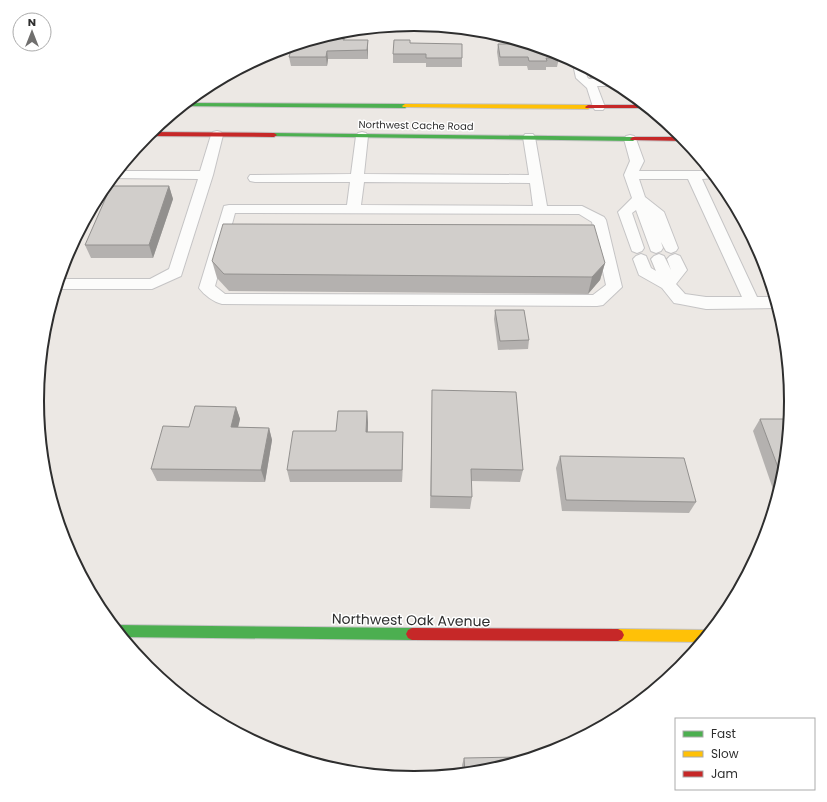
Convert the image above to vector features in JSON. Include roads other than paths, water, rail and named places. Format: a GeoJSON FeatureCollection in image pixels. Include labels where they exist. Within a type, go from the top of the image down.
{"type":"FeatureCollection","features":[{"type":"Feature","properties":{"kind":"main road","name":"Northwest Cache Road"},"geometry":{"type":"LineString","coordinates":[[191,105],[639,107]]}},
{"type":"Feature","properties":{"kind":"main road","name":"Northwest Cache Road"},"geometry":{"type":"LineString","coordinates":[[157,134],[675,139]]}},
{"type":"Feature","properties":{"kind":"main road","name":"Northwest Oak Avenue"},"geometry":{"type":"LineString","coordinates":[[124,631],[699,636]]}},
{"type":"Feature","properties":{"kind":"lane"},"geometry":{"type":"LineString","coordinates":[[580,71],[582,78],[592,87],[599,107]]}},
{"type":"Feature","properties":{"kind":"lane"},"geometry":{"type":"LineString","coordinates":[[587,82],[601,83]]}},
{"type":"Feature","properties":{"kind":"lane"},"geometry":{"type":"LineString","coordinates":[[62,284],[152,284],[176,272],[217,135]]}},
{"type":"Feature","properties":{"kind":"lane"},"geometry":{"type":"LineString","coordinates":[[354,209],[362,136]]}},
{"type":"Feature","properties":{"kind":"lane"},"geometry":{"type":"LineString","coordinates":[[529,137],[541,210]]}},
{"type":"Feature","properties":{"kind":"lane"},"geometry":{"type":"LineString","coordinates":[[630,139],[637,161],[632,175],[639,199],[668,284],[680,299],[706,303],[770,303]]}},
{"type":"Feature","properties":{"kind":"lane"},"geometry":{"type":"LineString","coordinates":[[693,174],[752,303]]}},
{"type":"Feature","properties":{"kind":"lane"},"geometry":{"type":"LineString","coordinates":[[632,175],[705,174]]}},
{"type":"Feature","properties":{"kind":"lane"},"geometry":{"type":"LineString","coordinates":[[121,175],[206,175]]}},
{"type":"Feature","properties":{"kind":"lane"},"geometry":{"type":"LineString","coordinates":[[255,178],[358,177],[536,179]]}},
{"type":"Feature","properties":{"kind":"lane"},"geometry":{"type":"LineString","coordinates":[[639,199],[625,212],[644,271],[668,284]]}},
{"type":"Feature","properties":{"kind":"lane"},"geometry":{"type":"LineString","coordinates":[[639,199],[657,212],[679,270],[668,284]]}},
{"type":"Feature","properties":{"kind":"lane"},"geometry":{"type":"LineString","coordinates":[[229,209],[541,210],[582,210],[599,220],[614,287],[597,301],[222,299],[207,288],[229,209]]}}]}
